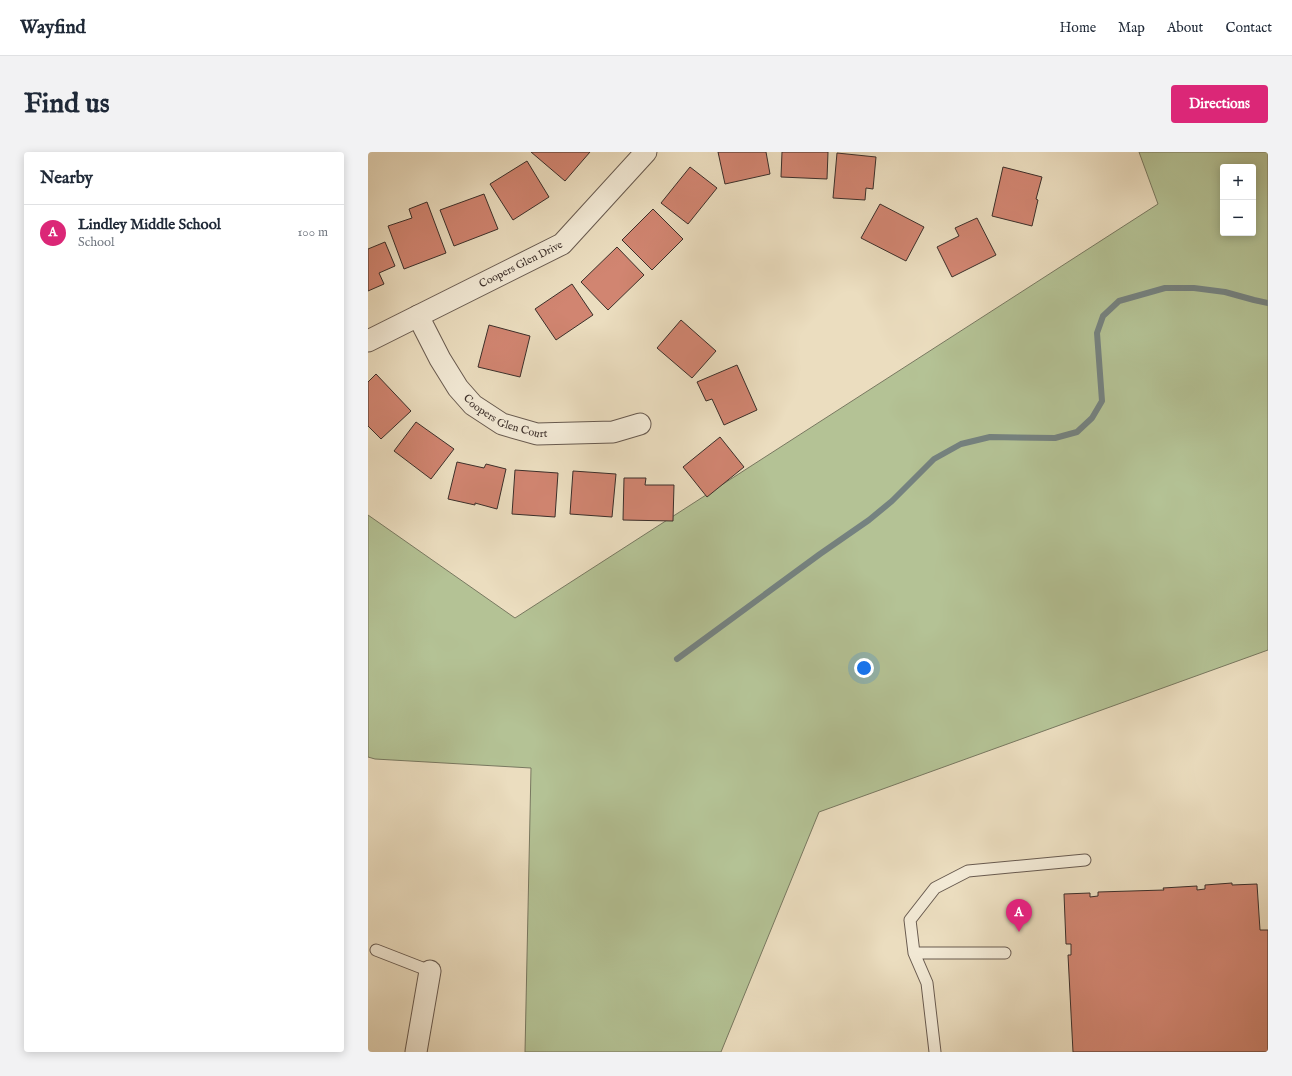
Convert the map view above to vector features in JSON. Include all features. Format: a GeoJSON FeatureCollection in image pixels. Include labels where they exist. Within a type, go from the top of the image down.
{"type":"FeatureCollection","features":[{"type":"Feature","properties":{"kind":"street","name":"Coopers Glen Drive"},"geometry":{"type":"LineString","coordinates":[[368,342],[562,244],[646,152]]}},
{"type":"Feature","properties":{"kind":"street","name":"Coopers Glen Court"},"geometry":{"type":"LineString","coordinates":[[418,316],[440,359],[458,388],[473,405],[502,424],[537,434],[613,432],[640,424]]}},
{"type":"Feature","properties":{"kind":"street"},"geometry":{"type":"LineString","coordinates":[[416,1052],[430,971]]}},
{"type":"Feature","properties":{"kind":"lane"},"geometry":{"type":"LineString","coordinates":[[935,1052],[927,983],[914,953],[910,920],[935,888],[968,871],[1085,860]]}},
{"type":"Feature","properties":{"kind":"lane"},"geometry":{"type":"LineString","coordinates":[[376,950],[430,971]]}},
{"type":"Feature","properties":{"kind":"lane"},"geometry":{"type":"LineString","coordinates":[[914,953],[1005,954]]}},
{"type":"Feature","properties":{"kind":"green space"},"geometry":{"type":"Polygon","coordinates":[[[1139,152],[1268,152],[1268,650],[819,812],[721,1052],[525,1052],[531,768],[375,759],[368,757],[368,515],[515,618],[1158,204],[1139,152]]]}},
{"type":"Feature","properties":{"kind":"building"},"geometry":{"type":"Polygon","coordinates":[[[531,152],[590,152],[565,181],[531,152]]]}},
{"type":"Feature","properties":{"kind":"building"},"geometry":{"type":"Polygon","coordinates":[[[718,152],[766,152],[770,174],[725,184],[718,152]]]}},
{"type":"Feature","properties":{"kind":"building"},"geometry":{"type":"Polygon","coordinates":[[[782,152],[828,152],[827,179],[781,177],[782,152]]]}},
{"type":"Feature","properties":{"kind":"building"},"geometry":{"type":"Polygon","coordinates":[[[837,153],[876,157],[873,189],[866,188],[865,200],[833,198],[837,153]]]}},
{"type":"Feature","properties":{"kind":"building"},"geometry":{"type":"Polygon","coordinates":[[[527,161],[549,197],[513,220],[490,184],[527,161]]]}},
{"type":"Feature","properties":{"kind":"building"},"geometry":{"type":"Polygon","coordinates":[[[690,167],[717,188],[688,224],[661,203],[690,167]]]}},
{"type":"Feature","properties":{"kind":"building"},"geometry":{"type":"Polygon","coordinates":[[[1003,167],[1042,177],[1036,199],[1038,200],[1032,226],[992,216],[1003,167]]]}},
{"type":"Feature","properties":{"kind":"building"},"geometry":{"type":"Polygon","coordinates":[[[484,194],[498,229],[454,246],[440,210],[484,194]]]}},
{"type":"Feature","properties":{"kind":"building"},"geometry":{"type":"Polygon","coordinates":[[[427,202],[446,253],[404,269],[388,226],[412,218],[409,209],[427,202]]]}},
{"type":"Feature","properties":{"kind":"building"},"geometry":{"type":"Polygon","coordinates":[[[880,204],[924,227],[906,261],[861,238],[880,204]]]}},
{"type":"Feature","properties":{"kind":"building"},"geometry":{"type":"Polygon","coordinates":[[[653,209],[683,239],[652,270],[622,240],[653,209]]]}},
{"type":"Feature","properties":{"kind":"building"},"geometry":{"type":"Polygon","coordinates":[[[977,218],[996,255],[952,277],[937,247],[959,236],[955,228],[977,218]]]}},
{"type":"Feature","properties":{"kind":"building"},"geometry":{"type":"Polygon","coordinates":[[[385,242],[395,266],[379,273],[384,284],[368,291],[368,249],[385,242]]]}},
{"type":"Feature","properties":{"kind":"building"},"geometry":{"type":"Polygon","coordinates":[[[617,247],[644,275],[608,310],[581,282],[617,247]]]}},
{"type":"Feature","properties":{"kind":"building"},"geometry":{"type":"Polygon","coordinates":[[[572,284],[593,315],[556,340],[535,309],[572,284]]]}},
{"type":"Feature","properties":{"kind":"building"},"geometry":{"type":"Polygon","coordinates":[[[681,320],[716,351],[692,378],[657,348],[681,320]]]}},
{"type":"Feature","properties":{"kind":"building"},"geometry":{"type":"Polygon","coordinates":[[[489,325],[530,336],[520,377],[478,367],[489,325]]]}},
{"type":"Feature","properties":{"kind":"building"},"geometry":{"type":"Polygon","coordinates":[[[737,365],[757,410],[724,425],[712,399],[706,401],[697,382],[737,365]]]}},
{"type":"Feature","properties":{"kind":"building"},"geometry":{"type":"Polygon","coordinates":[[[376,374],[411,411],[381,439],[368,426],[368,382],[376,374]]]}},
{"type":"Feature","properties":{"kind":"building"},"geometry":{"type":"Polygon","coordinates":[[[416,422],[454,449],[431,479],[394,451],[416,422]]]}},
{"type":"Feature","properties":{"kind":"building"},"geometry":{"type":"Polygon","coordinates":[[[720,437],[744,467],[707,497],[683,467],[720,437]]]}},
{"type":"Feature","properties":{"kind":"building"},"geometry":{"type":"Polygon","coordinates":[[[457,462],[484,468],[486,464],[506,469],[497,509],[475,503],[475,505],[448,499],[457,462]]]}},
{"type":"Feature","properties":{"kind":"building"},"geometry":{"type":"Polygon","coordinates":[[[515,470],[558,473],[555,517],[512,514],[515,470]]]}},
{"type":"Feature","properties":{"kind":"building"},"geometry":{"type":"Polygon","coordinates":[[[573,471],[616,474],[612,517],[570,514],[573,471]]]}},
{"type":"Feature","properties":{"kind":"building"},"geometry":{"type":"Polygon","coordinates":[[[624,478],[646,478],[645,485],[674,485],[673,521],[623,520],[624,478]]]}},
{"type":"Feature","properties":{"kind":"building"},"geometry":{"type":"Polygon","coordinates":[[[1232,883],[1232,885],[1257,884],[1260,930],[1268,930],[1268,1052],[1073,1052],[1068,955],[1071,955],[1071,944],[1066,944],[1064,894],[1090,893],[1090,897],[1098,896],[1098,892],[1164,890],[1163,888],[1197,886],[1197,890],[1205,889],[1205,885],[1232,883]]]}},
{"type":"Feature","properties":{"kind":"waterway"},"geometry":{"type":"LineString","coordinates":[[677,659],[869,520],[892,501],[934,459],[961,444],[990,437],[1055,438],[1077,432],[1092,418],[1102,401],[1097,333],[1103,316],[1119,301],[1165,288],[1194,288],[1225,292],[1268,303]]}},
{"type":"Feature","properties":{"kind":"place","name":"Lindley Middle School"},"geometry":{"type":"Point","coordinates":[1019,932]}}]}
